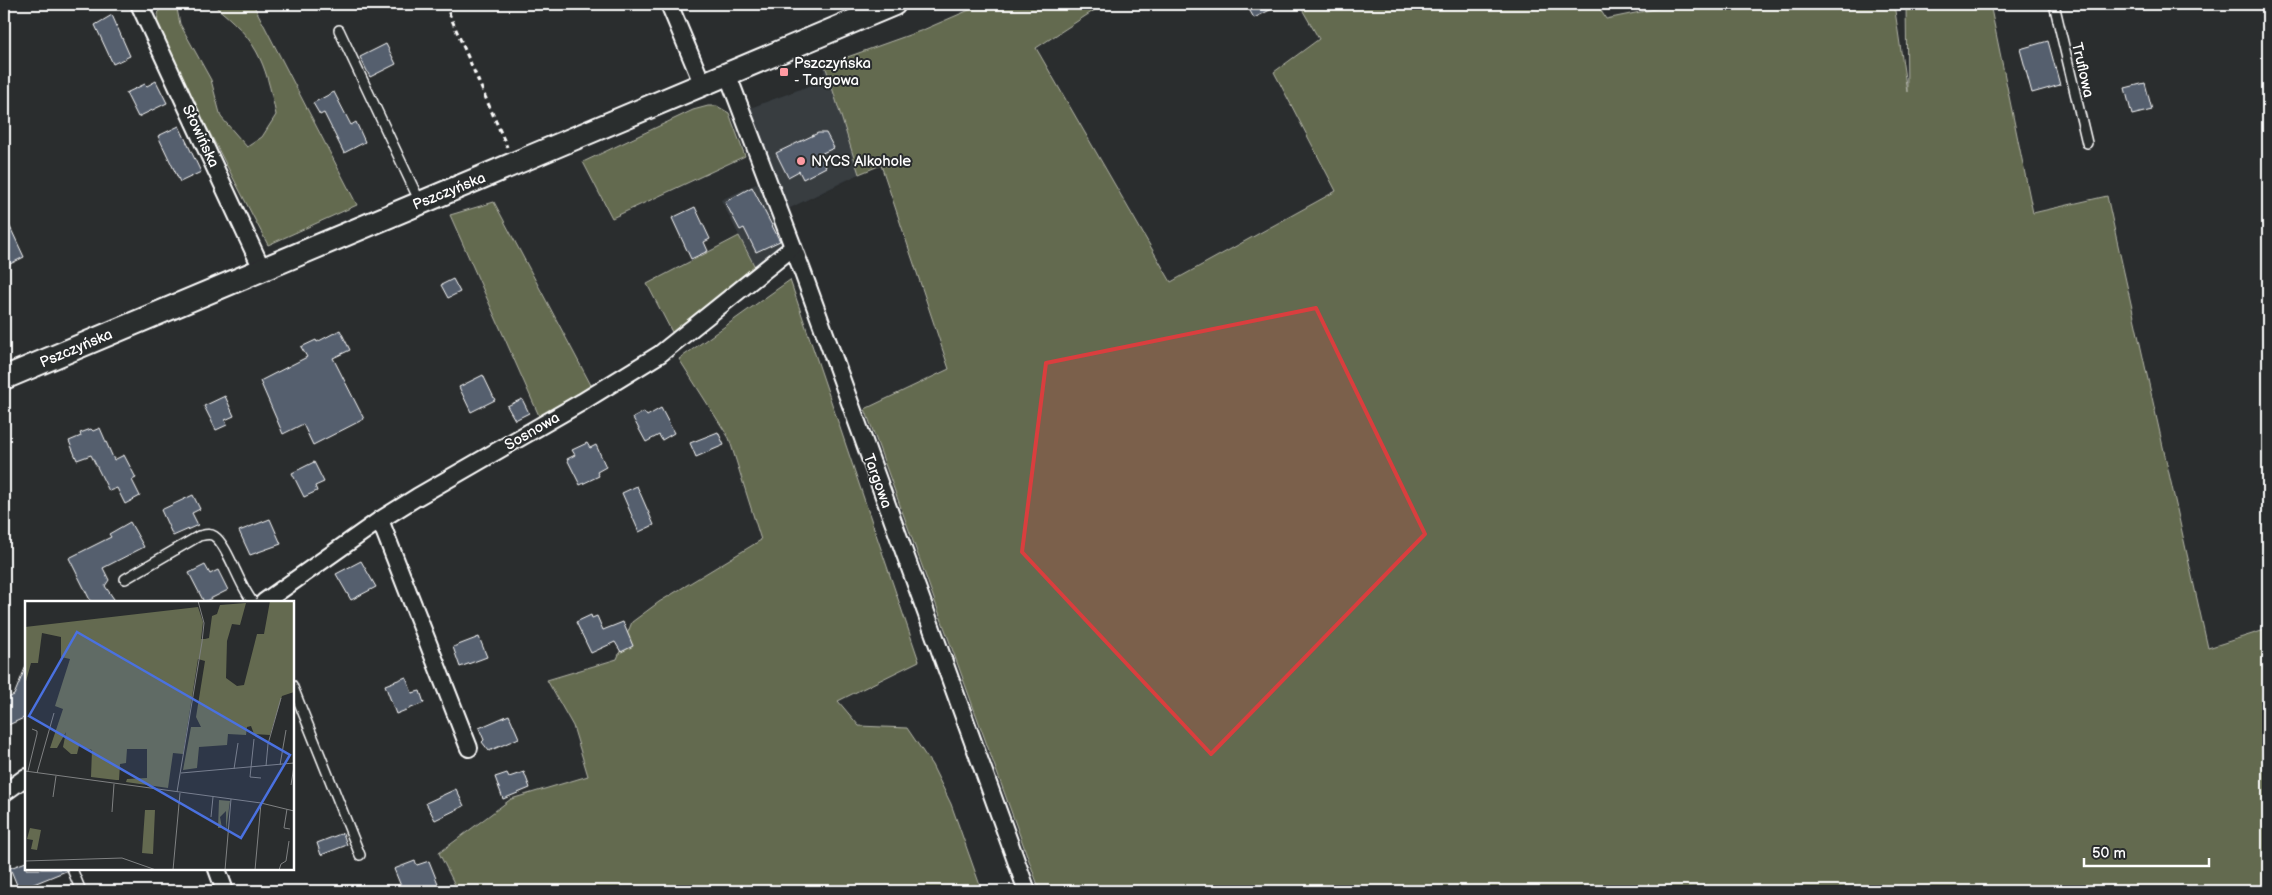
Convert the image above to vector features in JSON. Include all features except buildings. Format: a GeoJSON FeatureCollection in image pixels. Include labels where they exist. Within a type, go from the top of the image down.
{"type":"FeatureCollection","features":[{"type":"Feature","properties":{"kind":"main road","name":"Pszczyńska"},"geometry":{"type":"LineString","coordinates":[[4,376],[894,4]]}},
{"type":"Feature","properties":{"kind":"street","name":"Słowińska"},"geometry":{"type":"LineString","coordinates":[[138,4],[262,269]]}},
{"type":"Feature","properties":{"kind":"street"},"geometry":{"type":"LineString","coordinates":[[669,4],[702,83]]}},
{"type":"Feature","properties":{"kind":"street","name":"Targowa"},"geometry":{"type":"LineString","coordinates":[[727,73],[1027,891]]}},
{"type":"Feature","properties":{"kind":"street","name":"Sosnowa"},"geometry":{"type":"LineString","coordinates":[[265,601],[380,520],[582,402],[660,354],[792,248]]}},
{"type":"Feature","properties":{"kind":"street"},"geometry":{"type":"LineString","coordinates":[[380,520],[469,748]]}},
{"type":"Feature","properties":{"kind":"street"},"geometry":{"type":"LineString","coordinates":[[4,793],[25,778]]}},
{"type":"Feature","properties":{"kind":"street"},"geometry":{"type":"LineString","coordinates":[[217,870],[225,891]]}},
{"type":"Feature","properties":{"kind":"lane","name":"Truflowa"},"geometry":{"type":"LineString","coordinates":[[2054,4],[2086,143]]}},
{"type":"Feature","properties":{"kind":"lane"},"geometry":{"type":"LineString","coordinates":[[339,30],[420,202]]}},
{"type":"Feature","properties":{"kind":"lane"},"geometry":{"type":"LineString","coordinates":[[126,579],[199,536],[209,534],[216,537],[222,545],[247,595],[252,601]]}},
{"type":"Feature","properties":{"kind":"lane"},"geometry":{"type":"LineString","coordinates":[[294,690],[360,855]]}},
{"type":"Feature","properties":{"kind":"lane"},"geometry":{"type":"LineString","coordinates":[[72,870],[80,891]]}},
{"type":"Feature","properties":{"kind":"path"},"geometry":{"type":"LineString","coordinates":[[445,4],[470,58],[514,164]]}},
{"type":"Feature","properties":{"kind":"highlighted area"},"geometry":{"type":"Polygon","coordinates":[[[1316,308],[1425,534],[1211,754],[1022,552],[1046,363],[1316,308]]]}},
{"type":"Feature","properties":{"kind":"shaded area"},"geometry":{"type":"Polygon","coordinates":[[[825,65],[859,174],[782,212],[745,110],[822,81],[825,65]]]}},
{"type":"Feature","properties":{"kind":"shaded area"},"geometry":{"type":"Polygon","coordinates":[[[758,183],[781,242],[778,248],[755,267],[721,200],[758,183]]]}},
{"type":"Feature","properties":{"kind":"green space"},"geometry":{"type":"Polygon","coordinates":[[[160,4],[176,4],[180,24],[211,80],[221,117],[247,147],[262,137],[276,115],[268,79],[257,52],[249,40],[239,28],[212,4],[253,4],[357,205],[268,245],[162,41],[157,21],[160,4]]]}},
{"type":"Feature","properties":{"kind":"green space"},"geometry":{"type":"Polygon","coordinates":[[[983,4],[1104,4],[1036,48],[1171,282],[1336,191],[1274,72],[1319,39],[1299,4],[1597,4],[1606,19],[1679,4],[1894,4],[1907,92],[1906,4],[1990,4],[2033,213],[2107,196],[2208,648],[2268,629],[2268,891],[1040,891],[865,409],[949,369],[881,165],[859,174],[825,65],[923,30],[983,4]]]}},
{"type":"Feature","properties":{"kind":"green space"},"geometry":{"type":"Polygon","coordinates":[[[717,106],[729,113],[745,156],[612,218],[583,162],[693,110],[717,106]]]}},
{"type":"Feature","properties":{"kind":"green space"},"geometry":{"type":"Polygon","coordinates":[[[494,202],[592,387],[540,418],[450,215],[494,202]]]}},
{"type":"Feature","properties":{"kind":"green space"},"geometry":{"type":"Polygon","coordinates":[[[739,236],[755,267],[673,334],[647,284],[739,236]]]}},
{"type":"Feature","properties":{"kind":"green space"},"geometry":{"type":"Polygon","coordinates":[[[790,280],[919,661],[838,701],[859,726],[907,728],[932,765],[951,804],[982,891],[458,891],[439,853],[511,799],[588,776],[573,726],[547,680],[617,659],[632,622],[659,602],[761,540],[729,438],[679,359],[790,280]]]}},
{"type":"Feature","properties":{"kind":"place","name":"Pszczyńska - Targowa"},"geometry":{"type":"Point","coordinates":[784,72]}},
{"type":"Feature","properties":{"kind":"place","name":"NYCS Alkohole"},"geometry":{"type":"Point","coordinates":[801,161]}}]}
